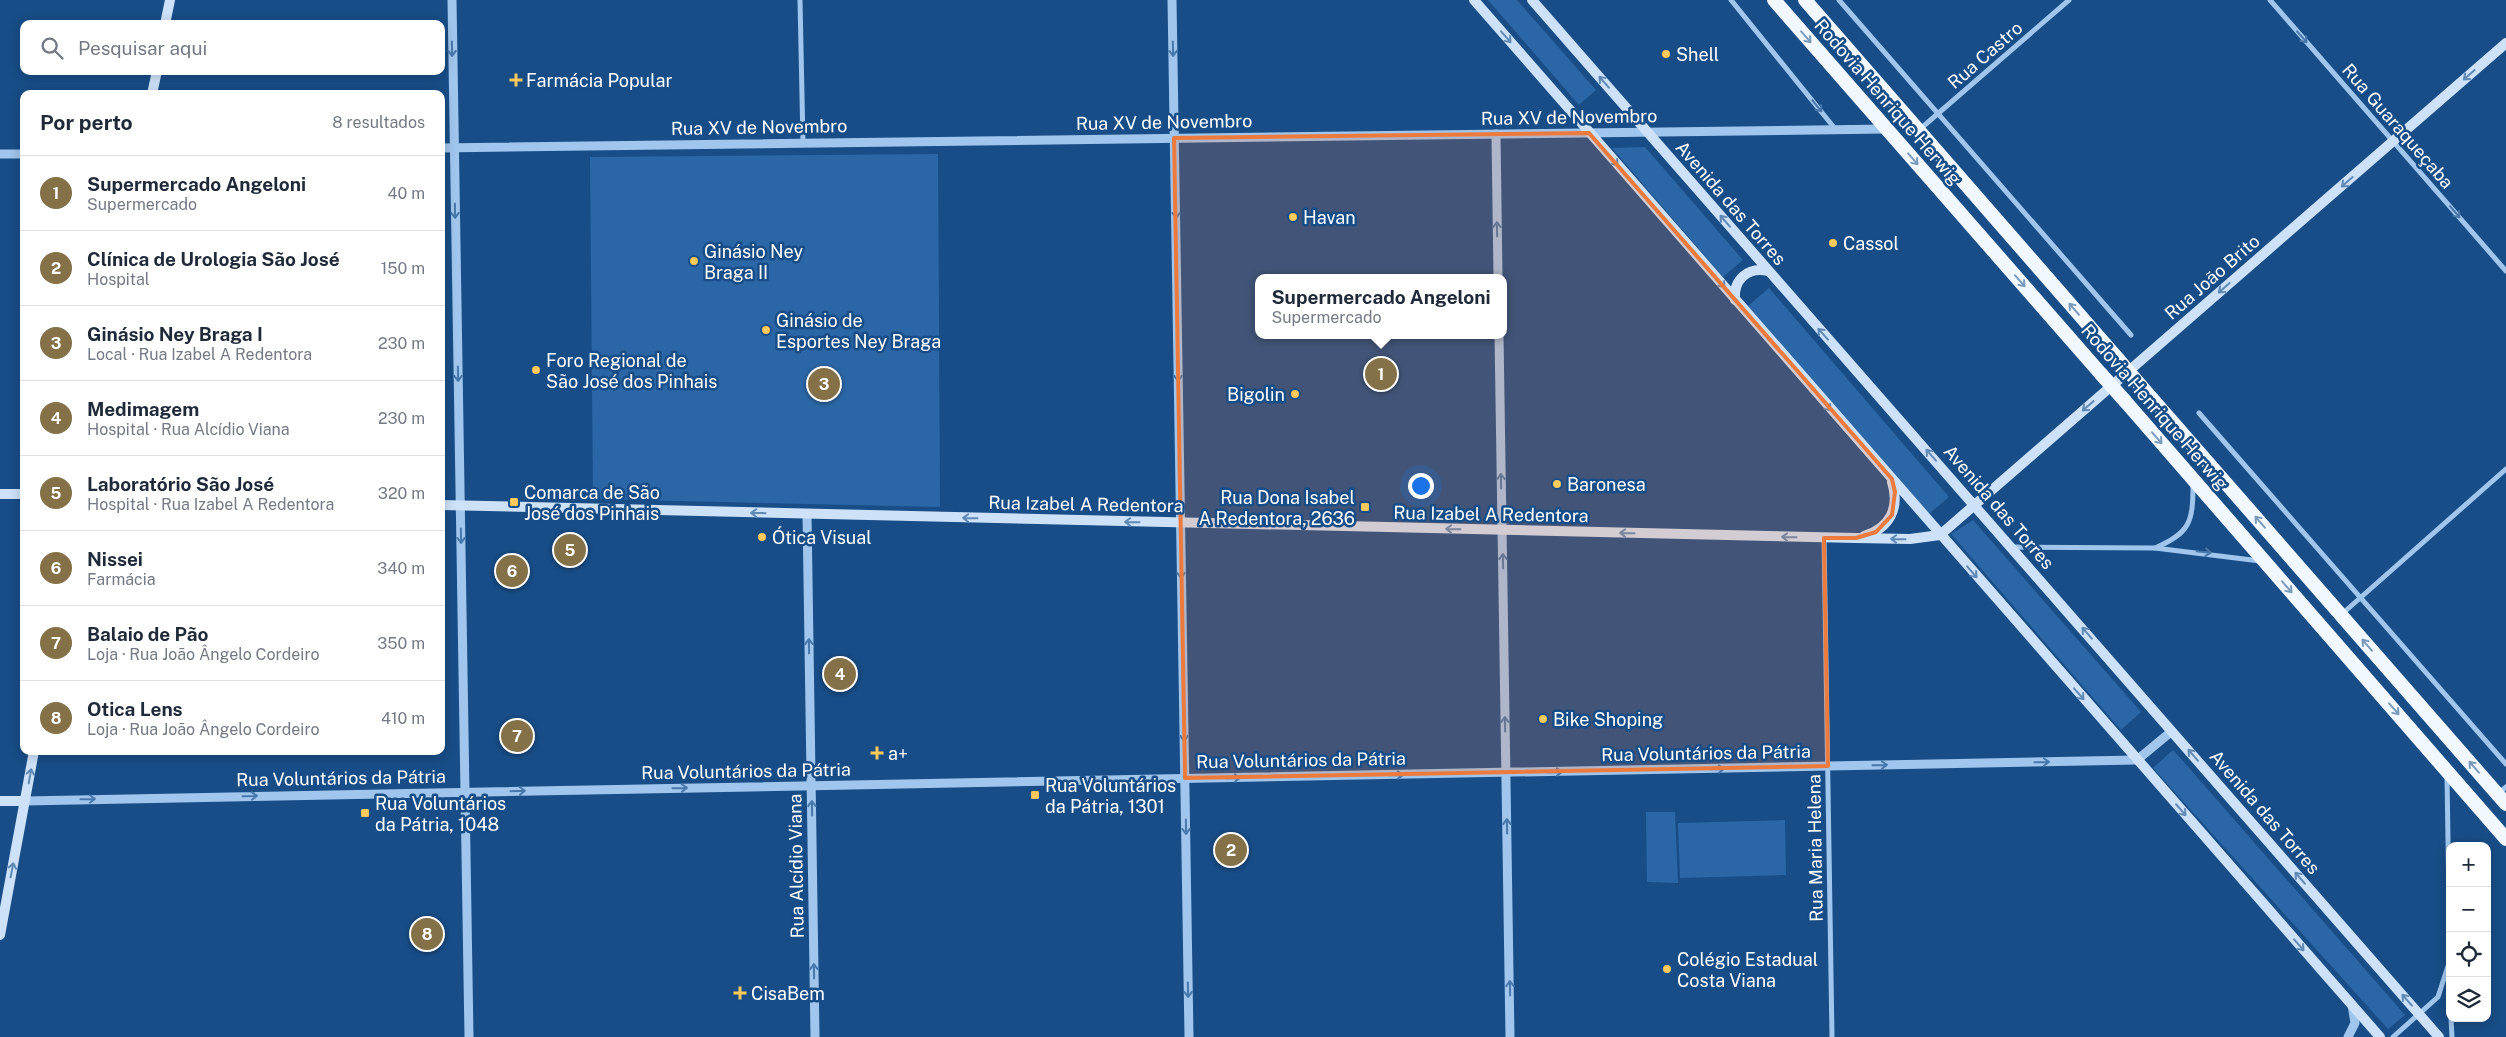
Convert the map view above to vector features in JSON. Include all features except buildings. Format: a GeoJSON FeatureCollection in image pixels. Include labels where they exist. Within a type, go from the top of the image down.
{"type":"FeatureCollection","features":[{"type":"Feature","properties":{"kind":"highway","name":"Rodovia Henrique Herwig"},"geometry":{"type":"LineString","coordinates":[[1774,0],[2506,839]]}},
{"type":"Feature","properties":{"kind":"highway","name":"Rodovia Henrique Herwig"},"geometry":{"type":"LineString","coordinates":[[1805,0],[2341,615],[2503,795]]}},
{"type":"Feature","properties":{"kind":"main road"},"geometry":{"type":"LineString","coordinates":[[166,20],[170,0]]}},
{"type":"Feature","properties":{"kind":"main road"},"geometry":{"type":"LineString","coordinates":[[1474,0],[2380,1037]]}},
{"type":"Feature","properties":{"kind":"main road","name":"Avenida das Torres"},"geometry":{"type":"LineString","coordinates":[[1532,0],[2439,1037]]}},
{"type":"Feature","properties":{"kind":"main road","name":"Rua João Brito"},"geometry":{"type":"LineString","coordinates":[[1940,535],[2506,43]]}},
{"type":"Feature","properties":{"kind":"main road"},"geometry":{"type":"LineString","coordinates":[[153,90],[156,75]]}},
{"type":"Feature","properties":{"kind":"main road"},"geometry":{"type":"LineString","coordinates":[[1735,300],[1736,287],[1743,276],[1755,270],[1768,271]]}},
{"type":"Feature","properties":{"kind":"main road"},"geometry":{"type":"LineString","coordinates":[[1856,538],[1876,532],[1886,525],[1892,515],[1895,503],[1892,479]]}},
{"type":"Feature","properties":{"kind":"main road"},"geometry":{"type":"LineString","coordinates":[[0,494],[20,494]]}},
{"type":"Feature","properties":{"kind":"main road","name":"Rua Izabel A Redentora"},"geometry":{"type":"LineString","coordinates":[[445,505],[1824,538],[1910,539],[1940,535]]}},
{"type":"Feature","properties":{"kind":"main road"},"geometry":{"type":"LineString","coordinates":[[0,935],[33,755]]}},
{"type":"Feature","properties":{"kind":"main road","name":"Rua Voluntários da Pátria"},"geometry":{"type":"LineString","coordinates":[[0,801],[26,801]]}},
{"type":"Feature","properties":{"kind":"street"},"geometry":{"type":"LineString","coordinates":[[452,0],[469,1037]]}},
{"type":"Feature","properties":{"kind":"street"},"geometry":{"type":"LineString","coordinates":[[800,0],[803,143]]}},
{"type":"Feature","properties":{"kind":"street"},"geometry":{"type":"LineString","coordinates":[[1172,0],[1189,1037]]}},
{"type":"Feature","properties":{"kind":"street"},"geometry":{"type":"LineString","coordinates":[[1732,0],[1837,131]]}},
{"type":"Feature","properties":{"kind":"street"},"geometry":{"type":"LineString","coordinates":[[1839,0],[2131,334]]}},
{"type":"Feature","properties":{"kind":"street","name":"Rua Castro"},"geometry":{"type":"LineString","coordinates":[[1919,131],[2069,0]]}},
{"type":"Feature","properties":{"kind":"street","name":"Rua Guaraqueçaba"},"geometry":{"type":"LineString","coordinates":[[2270,0],[2506,271]]}},
{"type":"Feature","properties":{"kind":"street","name":"Rua XV de Novembro"},"geometry":{"type":"LineString","coordinates":[[445,148],[1887,129]]}},
{"type":"Feature","properties":{"kind":"street"},"geometry":{"type":"LineString","coordinates":[[1496,134],[1498,274]]}},
{"type":"Feature","properties":{"kind":"street"},"geometry":{"type":"LineString","coordinates":[[0,154],[20,154]]}},
{"type":"Feature","properties":{"kind":"street"},"geometry":{"type":"LineString","coordinates":[[1499,339],[1510,1037]]}},
{"type":"Feature","properties":{"kind":"street"},"geometry":{"type":"LineString","coordinates":[[2200,413],[2506,764]]}},
{"type":"Feature","properties":{"kind":"street"},"geometry":{"type":"LineString","coordinates":[[2341,615],[2506,469]]}},
{"type":"Feature","properties":{"kind":"street"},"geometry":{"type":"LineString","coordinates":[[2155,548],[2174,540],[2188,526],[2193,505],[2194,480]]}},
{"type":"Feature","properties":{"kind":"street","name":"Rua Alcídio Viana"},"geometry":{"type":"LineString","coordinates":[[807,514],[815,1037]]}},
{"type":"Feature","properties":{"kind":"street","name":"Rua Maria Helena"},"geometry":{"type":"LineString","coordinates":[[1824,538],[1832,1037]]}},
{"type":"Feature","properties":{"kind":"street"},"geometry":{"type":"LineString","coordinates":[[2012,547],[2155,548],[2265,561]]}},
{"type":"Feature","properties":{"kind":"street"},"geometry":{"type":"LineString","coordinates":[[2137,760],[2172,730]]}},
{"type":"Feature","properties":{"kind":"street","name":"Rua Voluntários da Pátria"},"geometry":{"type":"LineString","coordinates":[[26,801],[2137,760]]}},
{"type":"Feature","properties":{"kind":"street"},"geometry":{"type":"LineString","coordinates":[[2446,770],[2449,932]]}},
{"type":"Feature","properties":{"kind":"street"},"geometry":{"type":"LineString","coordinates":[[2393,1037],[2438,997],[2446,972]]}},
{"type":"Feature","properties":{"kind":"street"},"geometry":{"type":"LineString","coordinates":[[2348,1037],[2355,1023],[2352,1005]]}},
{"type":"Feature","properties":{"kind":"street"},"geometry":{"type":"LineString","coordinates":[[2451,1022],[2452,1037]]}},
{"type":"Feature","properties":{"kind":"highlighted area"},"geometry":{"type":"Polygon","coordinates":[[[1589,133],[1892,479],[1895,492],[1892,515],[1876,532],[1856,538],[1824,538],[1828,766],[1185,778],[1174,138],[1589,133]]]}},
{"type":"Feature","properties":{"kind":"shaded area"},"geometry":{"type":"Polygon","coordinates":[[[1488,0],[1517,0],[1596,90],[1579,105],[1488,0]]]}},
{"type":"Feature","properties":{"kind":"shaded area"},"geometry":{"type":"Polygon","coordinates":[[[1645,147],[1743,260],[1723,277],[1612,148],[1645,147]]]}},
{"type":"Feature","properties":{"kind":"shaded area","name":"Ginásio de Esportes Ney Braga"},"geometry":{"type":"Polygon","coordinates":[[[938,154],[940,507],[593,499],[590,157],[938,154]]]}},
{"type":"Feature","properties":{"kind":"shaded area"},"geometry":{"type":"Polygon","coordinates":[[[1769,288],[1949,497],[1929,514],[1748,306],[1769,288]]]}},
{"type":"Feature","properties":{"kind":"shaded area"},"geometry":{"type":"Polygon","coordinates":[[[1973,520],[2141,712],[2121,730],[1951,534],[1973,520]]]}},
{"type":"Feature","properties":{"kind":"shaded area"},"geometry":{"type":"Polygon","coordinates":[[[2173,750],[2405,1015],[2388,1029],[2153,768],[2173,750]]]}},
{"type":"Feature","properties":{"kind":"shaded area"},"geometry":{"type":"Polygon","coordinates":[[[1646,812],[1675,812],[1678,883],[1647,882],[1646,812]]]}},
{"type":"Feature","properties":{"kind":"shaded area"},"geometry":{"type":"Polygon","coordinates":[[[1785,820],[1786,875],[1680,878],[1678,823],[1785,820]]]}},
{"type":"Feature","properties":{"kind":"place","name":"Shell"},"geometry":{"type":"Point","coordinates":[1666,54]}},
{"type":"Feature","properties":{"kind":"place","name":"Farmácia Popular"},"geometry":{"type":"Point","coordinates":[516,80]}},
{"type":"Feature","properties":{"kind":"place","name":"Havan"},"geometry":{"type":"Point","coordinates":[1293,217]}},
{"type":"Feature","properties":{"kind":"place","name":"Cassol"},"geometry":{"type":"Point","coordinates":[1833,243]}},
{"type":"Feature","properties":{"kind":"place","name":"Ginásio Ney Braga II"},"geometry":{"type":"Point","coordinates":[694,261]}},
{"type":"Feature","properties":{"kind":"place","name":"Ginásio de Esportes Ney Braga"},"geometry":{"type":"Point","coordinates":[766,330]}},
{"type":"Feature","properties":{"kind":"place","name":"Foro Regional de São José dos Pinhais"},"geometry":{"type":"Point","coordinates":[536,370]}},
{"type":"Feature","properties":{"kind":"place","name":"Supermercado Angeloni"},"geometry":{"type":"Point","coordinates":[1381,374]}},
{"type":"Feature","properties":{"kind":"place","name":"Ginásio Ney Braga I"},"geometry":{"type":"Point","coordinates":[824,384]}},
{"type":"Feature","properties":{"kind":"place","name":"Bigolin"},"geometry":{"type":"Point","coordinates":[1295,394]}},
{"type":"Feature","properties":{"kind":"place","name":"Baronesa"},"geometry":{"type":"Point","coordinates":[1557,484]}},
{"type":"Feature","properties":{"kind":"place","name":"Comarca de São José dos Pinhais"},"geometry":{"type":"Point","coordinates":[514,502]}},
{"type":"Feature","properties":{"kind":"place","name":"Rua Dona Isabel A Redentora, 2636"},"geometry":{"type":"Point","coordinates":[1365,507]}},
{"type":"Feature","properties":{"kind":"place","name":"Ótica Visual"},"geometry":{"type":"Point","coordinates":[762,537]}},
{"type":"Feature","properties":{"kind":"place","name":"Laboratório São José"},"geometry":{"type":"Point","coordinates":[570,550]}},
{"type":"Feature","properties":{"kind":"place","name":"Nissei"},"geometry":{"type":"Point","coordinates":[512,571]}},
{"type":"Feature","properties":{"kind":"place","name":"Medimagem"},"geometry":{"type":"Point","coordinates":[840,674]}},
{"type":"Feature","properties":{"kind":"place","name":"Bike Shoping"},"geometry":{"type":"Point","coordinates":[1543,719]}},
{"type":"Feature","properties":{"kind":"place","name":"Balaio de Pão"},"geometry":{"type":"Point","coordinates":[517,736]}},
{"type":"Feature","properties":{"kind":"place","name":"a+"},"geometry":{"type":"Point","coordinates":[877,753]}},
{"type":"Feature","properties":{"kind":"place","name":"Rua Voluntários da Pátria, 1301"},"geometry":{"type":"Point","coordinates":[1035,795]}},
{"type":"Feature","properties":{"kind":"place","name":"Rua Voluntários da Pátria, 1048"},"geometry":{"type":"Point","coordinates":[365,813]}},
{"type":"Feature","properties":{"kind":"place","name":"Clínica de Urologia São José"},"geometry":{"type":"Point","coordinates":[1231,850]}},
{"type":"Feature","properties":{"kind":"place","name":"Otica Lens"},"geometry":{"type":"Point","coordinates":[427,934]}},
{"type":"Feature","properties":{"kind":"place","name":"Colégio Estadual Costa Viana"},"geometry":{"type":"Point","coordinates":[1667,969]}},
{"type":"Feature","properties":{"kind":"place","name":"CisaBem"},"geometry":{"type":"Point","coordinates":[740,993]}}]}
